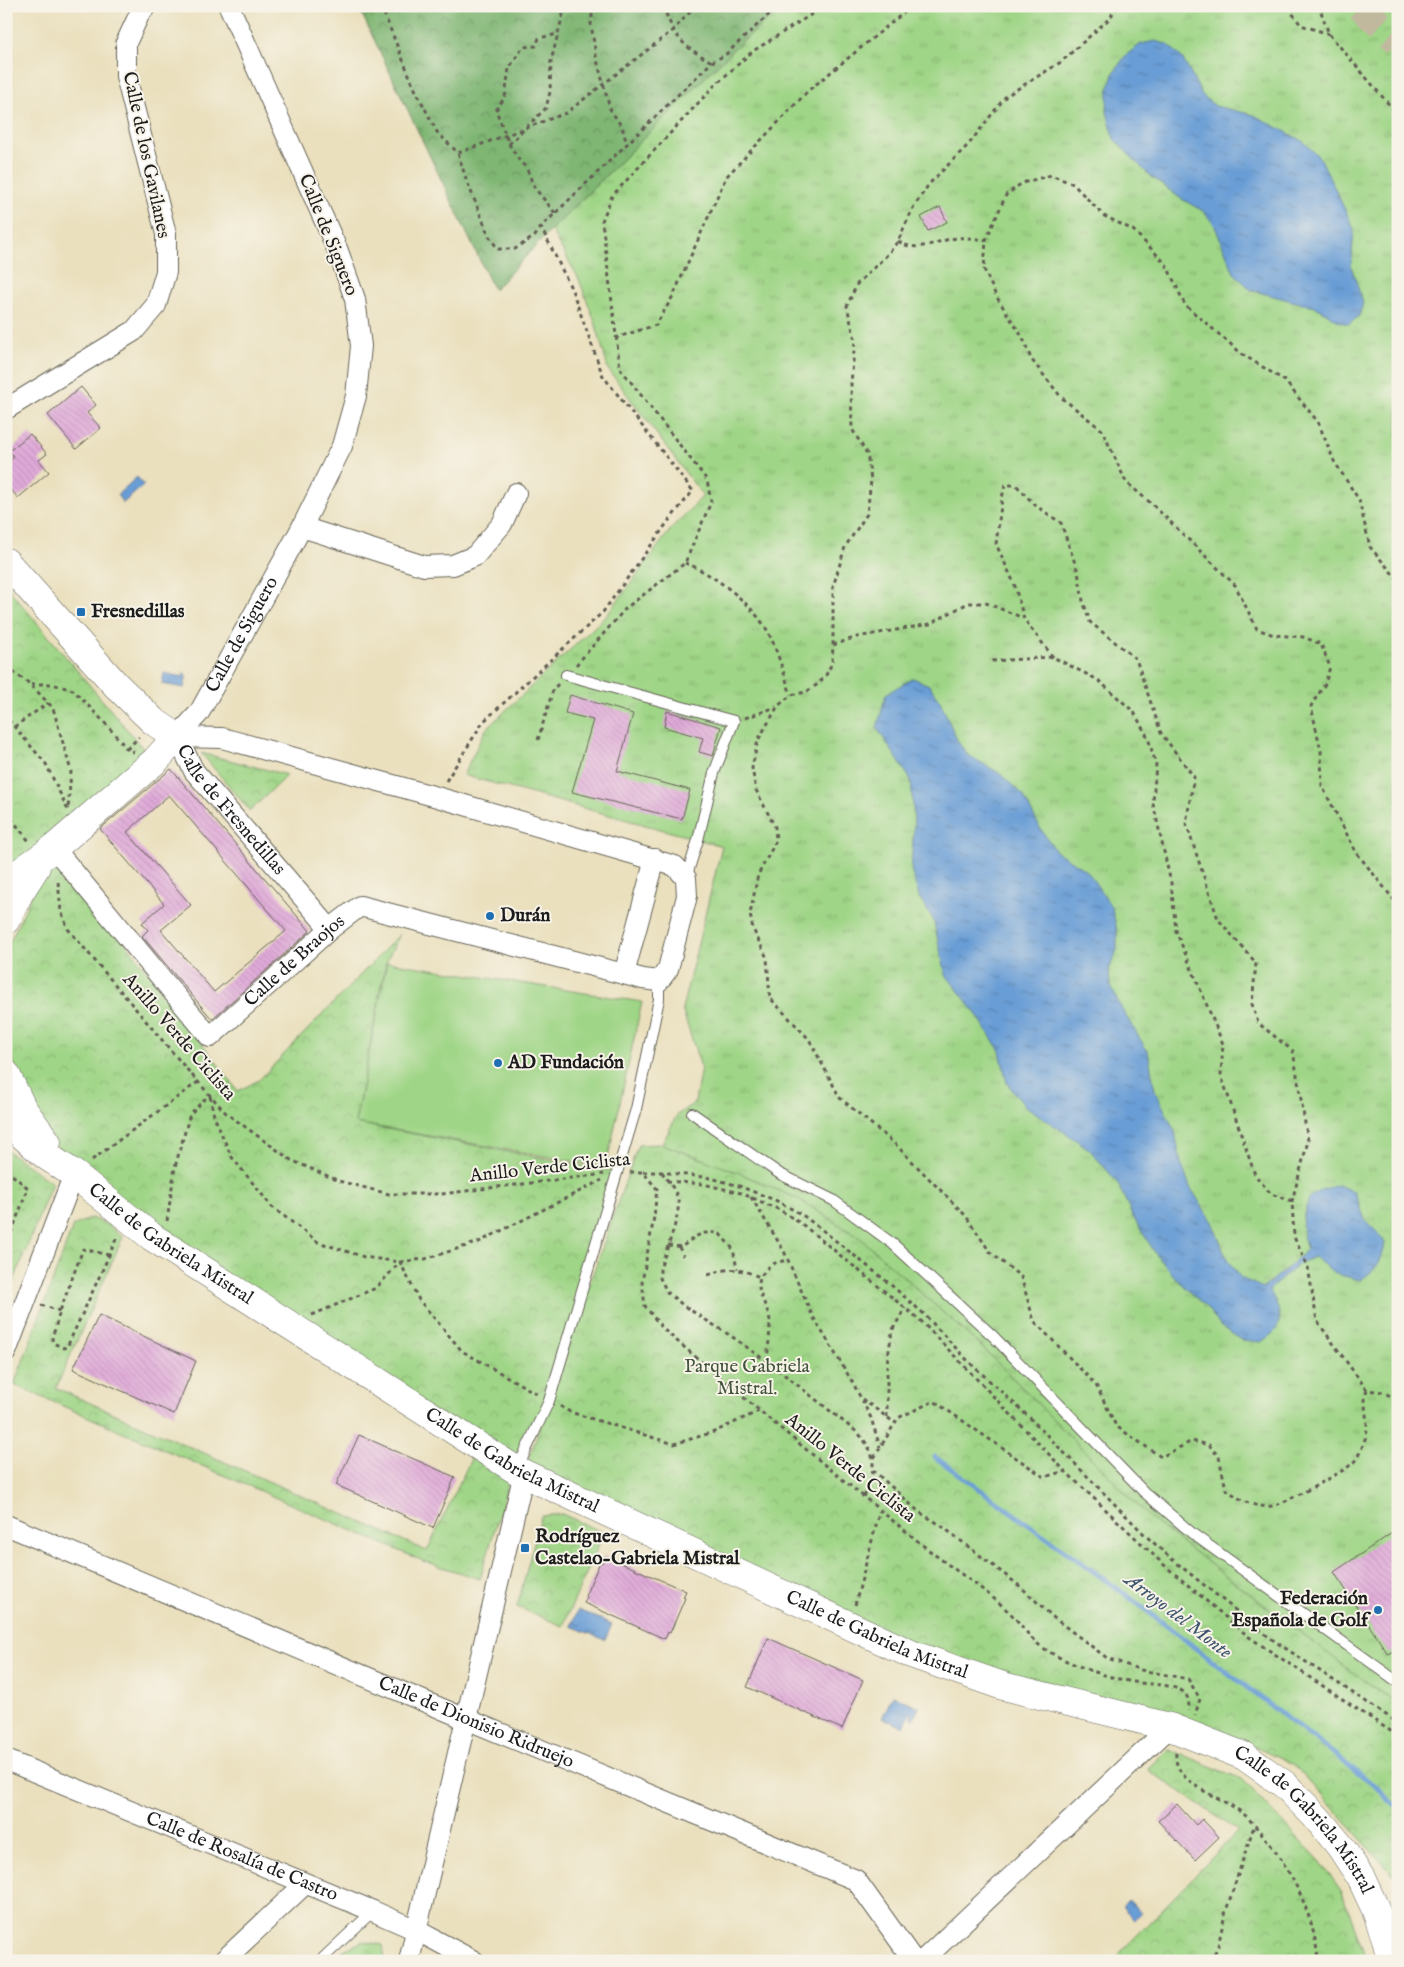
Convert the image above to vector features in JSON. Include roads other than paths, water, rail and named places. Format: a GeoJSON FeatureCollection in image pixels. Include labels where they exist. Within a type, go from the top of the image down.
{"type":"FeatureCollection","features":[{"type":"Feature","properties":{"kind":"street","name":"Calle de los Gavilanes"},"geometry":{"type":"LineString","coordinates":[[6,409],[134,331],[156,305],[166,272],[166,234],[126,76],[126,43],[138,15],[146,6]]}},
{"type":"Feature","properties":{"kind":"street","name":"Calle de Siguero"},"geometry":{"type":"LineString","coordinates":[[177,737],[199,713],[302,527],[342,446],[356,396],[361,346],[355,299],[338,251],[229,6]]}},
{"type":"Feature","properties":{"kind":"street"},"geometry":{"type":"LineString","coordinates":[[302,527],[424,566],[453,565],[475,556],[502,524],[516,493]]}},
{"type":"Feature","properties":{"kind":"street","name":"Calle de Fresnedillas"},"geometry":{"type":"LineString","coordinates":[[6,562],[116,685],[153,721],[177,737],[194,771],[330,930]]}},
{"type":"Feature","properties":{"kind":"street"},"geometry":{"type":"LineString","coordinates":[[6,882],[48,853],[156,760],[177,737],[222,738],[655,858],[675,866],[686,878],[687,896],[668,969],[659,981]]}},
{"type":"Feature","properties":{"kind":"street"},"geometry":{"type":"LineString","coordinates":[[6,920],[20,892],[48,853]]}},
{"type":"Feature","properties":{"kind":"street","name":"Calle de Braojos"},"geometry":{"type":"LineString","coordinates":[[48,853],[210,1037],[330,930],[360,906],[624,974],[659,981]]}},
{"type":"Feature","properties":{"kind":"street"},"geometry":{"type":"LineString","coordinates":[[624,974],[655,858]]}},
{"type":"Feature","properties":{"kind":"street","name":"Calle de Gabriela Mistral"},"geometry":{"type":"LineString","coordinates":[[6,1074],[23,1109],[70,1172]]}},
{"type":"Feature","properties":{"kind":"street","name":"Calle de Gabriela Mistral"},"geometry":{"type":"LineString","coordinates":[[6,1121],[45,1155],[164,1244],[520,1472],[911,1654],[1003,1686],[1180,1730],[1244,1756],[1285,1785],[1317,1818],[1340,1846],[1362,1878],[1386,1939],[1391,1961]]}},
{"type":"Feature","properties":{"kind":"street"},"geometry":{"type":"LineString","coordinates":[[6,1352],[70,1172]]}},
{"type":"Feature","properties":{"kind":"street"},"geometry":{"type":"LineString","coordinates":[[410,1961],[466,1719],[520,1472]]}},
{"type":"Feature","properties":{"kind":"street","name":"Calle de Dionisio Ridruejo"},"geometry":{"type":"LineString","coordinates":[[6,1525],[466,1719],[856,1880],[914,1961]]}},
{"type":"Feature","properties":{"kind":"street"},"geometry":{"type":"LineString","coordinates":[[922,1961],[1180,1730]]}},
{"type":"Feature","properties":{"kind":"street","name":"Calle de Rosalía de Castro"},"geometry":{"type":"LineString","coordinates":[[6,1760],[416,1930],[474,1961]]}},
{"type":"Feature","properties":{"kind":"street"},"geometry":{"type":"LineString","coordinates":[[223,1961],[305,1884]]}},
{"type":"Feature","properties":{"kind":"lane"},"geometry":{"type":"LineString","coordinates":[[566,675],[734,721],[714,773],[698,840],[686,878]]}},
{"type":"Feature","properties":{"kind":"lane"},"geometry":{"type":"LineString","coordinates":[[520,1472],[549,1401],[618,1172],[636,1108],[658,1000],[659,981]]}},
{"type":"Feature","properties":{"kind":"lane"},"geometry":{"type":"LineString","coordinates":[[692,1113],[780,1174],[832,1200],[893,1244],[993,1336],[1144,1492],[1193,1534],[1398,1682]]}},
{"type":"Feature","properties":{"kind":"lane"},"geometry":{"type":"LineString","coordinates":[[320,1961],[373,1912]]}},
{"type":"Feature","properties":{"kind":"water"},"geometry":{"type":"Polygon","coordinates":[[[1155,41],[1169,45],[1182,58],[1203,96],[1215,106],[1254,115],[1303,141],[1321,159],[1354,229],[1351,266],[1363,303],[1359,316],[1349,324],[1340,322],[1318,308],[1251,290],[1234,273],[1214,224],[1203,211],[1180,198],[1148,174],[1114,139],[1107,112],[1108,91],[1113,74],[1126,55],[1141,44],[1155,41]]]}},
{"type":"Feature","properties":{"kind":"water"},"geometry":{"type":"Polygon","coordinates":[[[137,477],[144,485],[123,503],[117,495],[137,477]]]}},
{"type":"Feature","properties":{"kind":"water"},"geometry":{"type":"Polygon","coordinates":[[[164,673],[183,677],[184,673],[187,674],[184,688],[162,684],[164,673]]]}},
{"type":"Feature","properties":{"kind":"water"},"geometry":{"type":"Polygon","coordinates":[[[913,678],[929,685],[940,701],[958,742],[968,755],[999,773],[1023,795],[1040,828],[1056,851],[1088,872],[1112,908],[1117,931],[1117,950],[1109,970],[1110,984],[1121,1008],[1148,1052],[1155,1090],[1175,1132],[1181,1163],[1190,1187],[1212,1222],[1228,1261],[1241,1278],[1263,1288],[1289,1267],[1307,1249],[1302,1223],[1310,1197],[1321,1190],[1338,1185],[1354,1192],[1366,1222],[1378,1232],[1385,1243],[1380,1260],[1366,1276],[1360,1280],[1336,1274],[1314,1257],[1300,1263],[1269,1290],[1279,1311],[1279,1322],[1274,1332],[1261,1342],[1242,1340],[1221,1327],[1208,1309],[1175,1277],[1157,1256],[1133,1217],[1117,1182],[1089,1149],[1024,1105],[1007,1083],[1000,1051],[975,1012],[946,975],[933,919],[919,897],[911,869],[914,824],[911,780],[877,728],[886,694],[913,678]]]}},
{"type":"Feature","properties":{"kind":"water"},"geometry":{"type":"Polygon","coordinates":[[[578,1610],[612,1624],[605,1640],[571,1626],[578,1610]]]}},
{"type":"Feature","properties":{"kind":"water"},"geometry":{"type":"Polygon","coordinates":[[[893,1695],[919,1707],[914,1719],[911,1717],[912,1713],[910,1712],[904,1727],[882,1718],[893,1695]]]}},
{"type":"Feature","properties":{"kind":"water"},"geometry":{"type":"Polygon","coordinates":[[[1129,1900],[1141,1913],[1134,1919],[1122,1907],[1129,1900]]]}},
{"type":"Feature","properties":{"kind":"waterway","name":"Arroyo del Monte"},"geometry":{"type":"LineString","coordinates":[[935,1457],[1129,1597],[1364,1777],[1398,1807]]}},
{"type":"Feature","properties":{"kind":"tunnel"},"geometry":{"type":"LineString","coordinates":[[1360,6],[1398,42]]}},
{"type":"Feature","properties":{"kind":"place","name":"Fresnedillas"},"geometry":{"type":"Point","coordinates":[81,612]}},
{"type":"Feature","properties":{"kind":"place","name":"Durán"},"geometry":{"type":"Point","coordinates":[490,916]}},
{"type":"Feature","properties":{"kind":"place","name":"AD Fundación"},"geometry":{"type":"Point","coordinates":[498,1063]}},
{"type":"Feature","properties":{"kind":"place","name":"Rodríguez Castelao-Gabriela Mistral"},"geometry":{"type":"Point","coordinates":[525,1548]}},
{"type":"Feature","properties":{"kind":"place","name":"Federación Española de Golf"},"geometry":{"type":"Point","coordinates":[1378,1610]}},
{"type":"Feature","properties":{"kind":"park label","name":"Parque Gabriela Mistral."},"geometry":{"type":"Point","coordinates":[747,1378]}}]}
